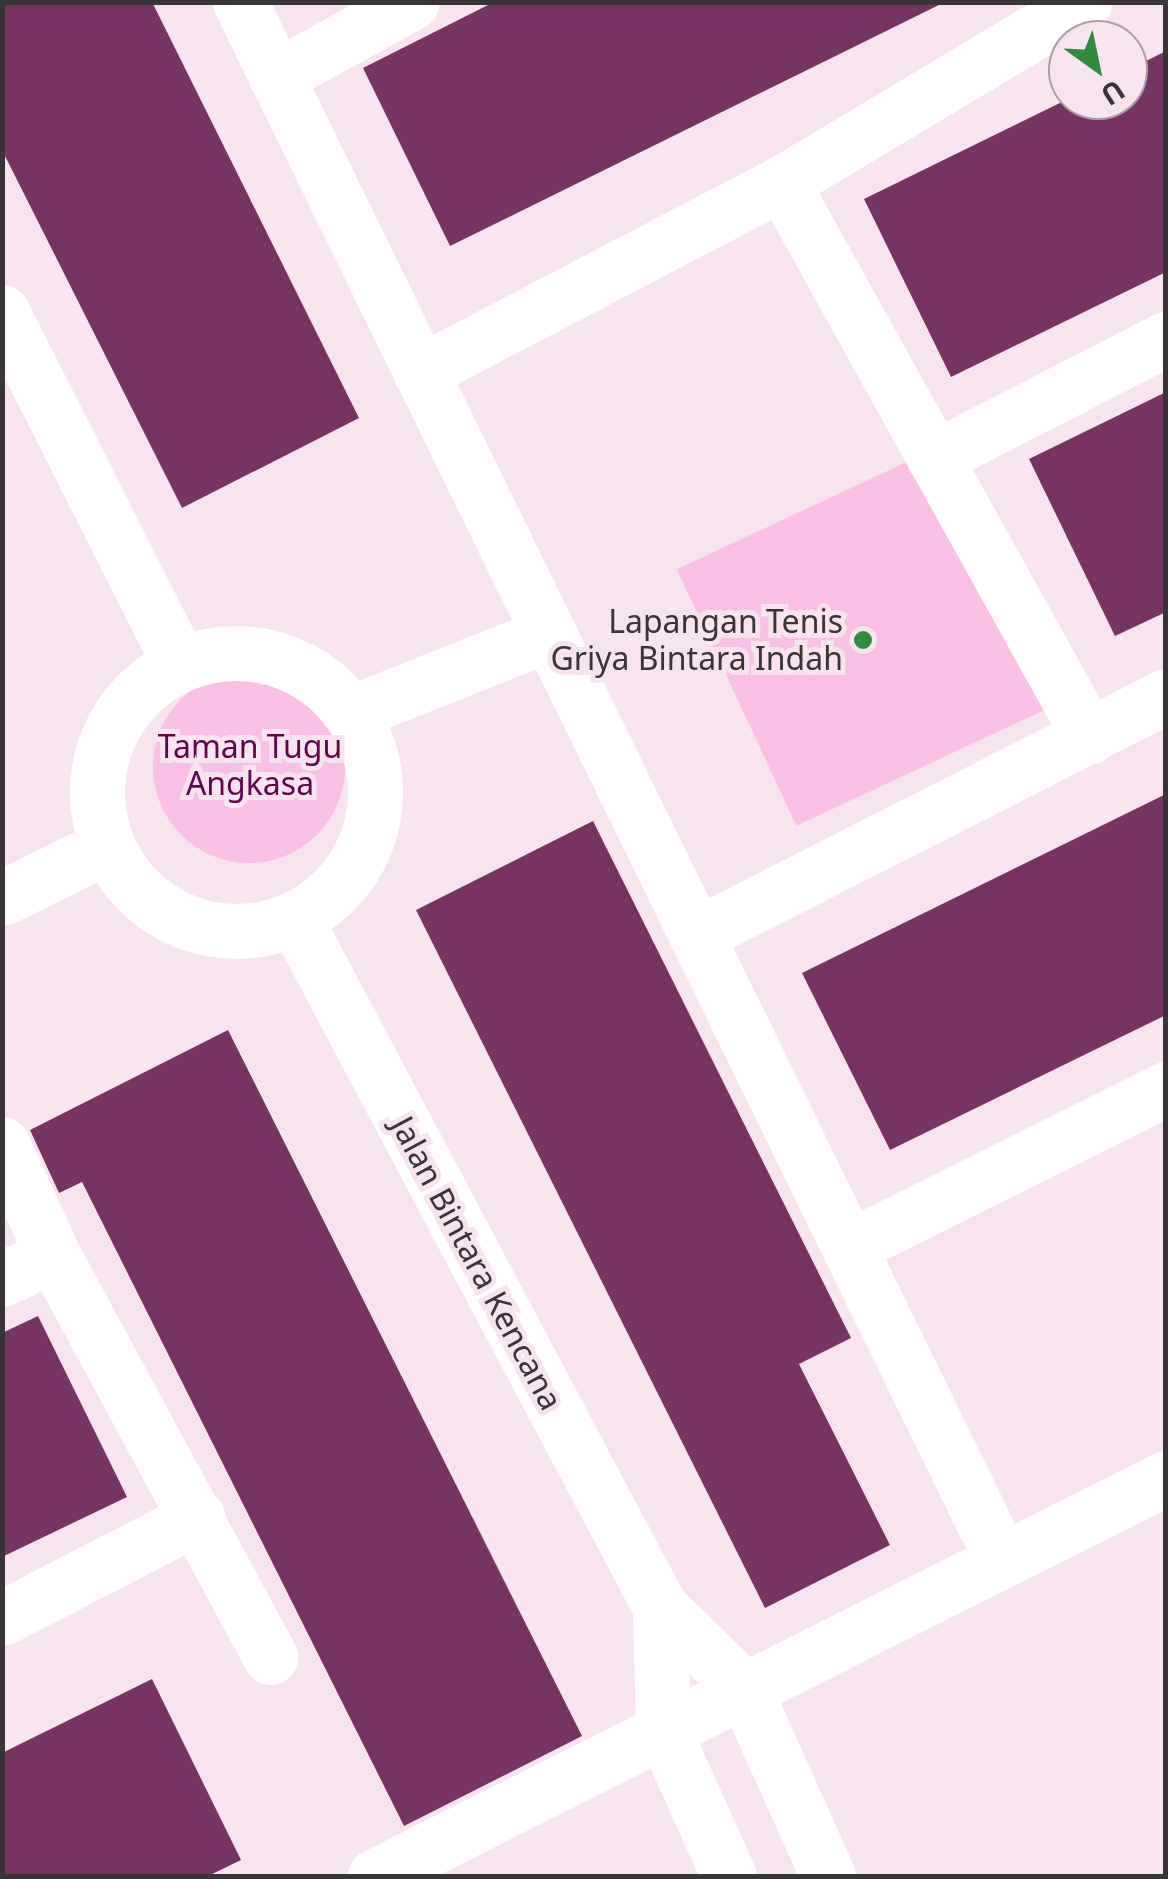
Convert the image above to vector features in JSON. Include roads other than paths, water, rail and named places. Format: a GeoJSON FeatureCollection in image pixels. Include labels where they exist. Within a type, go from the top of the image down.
{"type":"FeatureCollection","features":[{"type":"Feature","properties":{"kind":"street"},"geometry":{"type":"LineString","coordinates":[[240,2],[1002,1560]]}},
{"type":"Feature","properties":{"kind":"street"},"geometry":{"type":"LineString","coordinates":[[276,77],[412,2]]}},
{"type":"Feature","properties":{"kind":"street"},"geometry":{"type":"LineString","coordinates":[[420,372],[782,184],[1084,2]]}},
{"type":"Feature","properties":{"kind":"street"},"geometry":{"type":"LineString","coordinates":[[782,184],[1089,736]]}},
{"type":"Feature","properties":{"kind":"street"},"geometry":{"type":"LineString","coordinates":[[2,312],[180,664]]}},
{"type":"Feature","properties":{"kind":"street"},"geometry":{"type":"LineString","coordinates":[[934,458],[1166,340]]}},
{"type":"Feature","properties":{"kind":"street"},"geometry":{"type":"LineString","coordinates":[[353,712],[549,634]]}},
{"type":"Feature","properties":{"kind":"street"},"geometry":{"type":"LineString","coordinates":[[227,653],[276,658],[319,678],[353,712],[372,757],[377,805],[363,852],[335,890],[295,919],[252,931],[207,930],[165,913],[131,885],[107,846],[96,804],[100,762],[110,734],[144,688],[180,664],[227,653]]}},
{"type":"Feature","properties":{"kind":"street"},"geometry":{"type":"LineString","coordinates":[[696,935],[1166,696]]}},
{"type":"Feature","properties":{"kind":"street"},"geometry":{"type":"LineString","coordinates":[[2,898],[107,846]]}},
{"type":"Feature","properties":{"kind":"street","name":"Jalan Bintara Kencana"},"geometry":{"type":"LineString","coordinates":[[295,919],[660,1608],[744,1690],[828,1876]]}},
{"type":"Feature","properties":{"kind":"street"},"geometry":{"type":"LineString","coordinates":[[849,1247],[1166,1089]]}},
{"type":"Feature","properties":{"kind":"street"},"geometry":{"type":"LineString","coordinates":[[2,1144],[53,1255],[270,1656]]}},
{"type":"Feature","properties":{"kind":"street"},"geometry":{"type":"LineString","coordinates":[[2,1279],[53,1255]]}},
{"type":"Feature","properties":{"kind":"street"},"geometry":{"type":"LineString","coordinates":[[375,1876],[1166,1478]]}},
{"type":"Feature","properties":{"kind":"street"},"geometry":{"type":"LineString","coordinates":[[2,1618],[198,1517]]}},
{"type":"Feature","properties":{"kind":"street","name":"Jalan Bintara Kencana"},"geometry":{"type":"LineString","coordinates":[[660,1608],[663,1730],[729,1876]]}},
{"type":"Feature","properties":{"kind":"place","name":"Lapangan Tenis Griya Bintara Indah"},"geometry":{"type":"Point","coordinates":[863,640]}},
{"type":"Feature","properties":{"kind":"park label","name":"Taman Tugu Angkasa"},"geometry":{"type":"Point","coordinates":[250,766]}}]}
